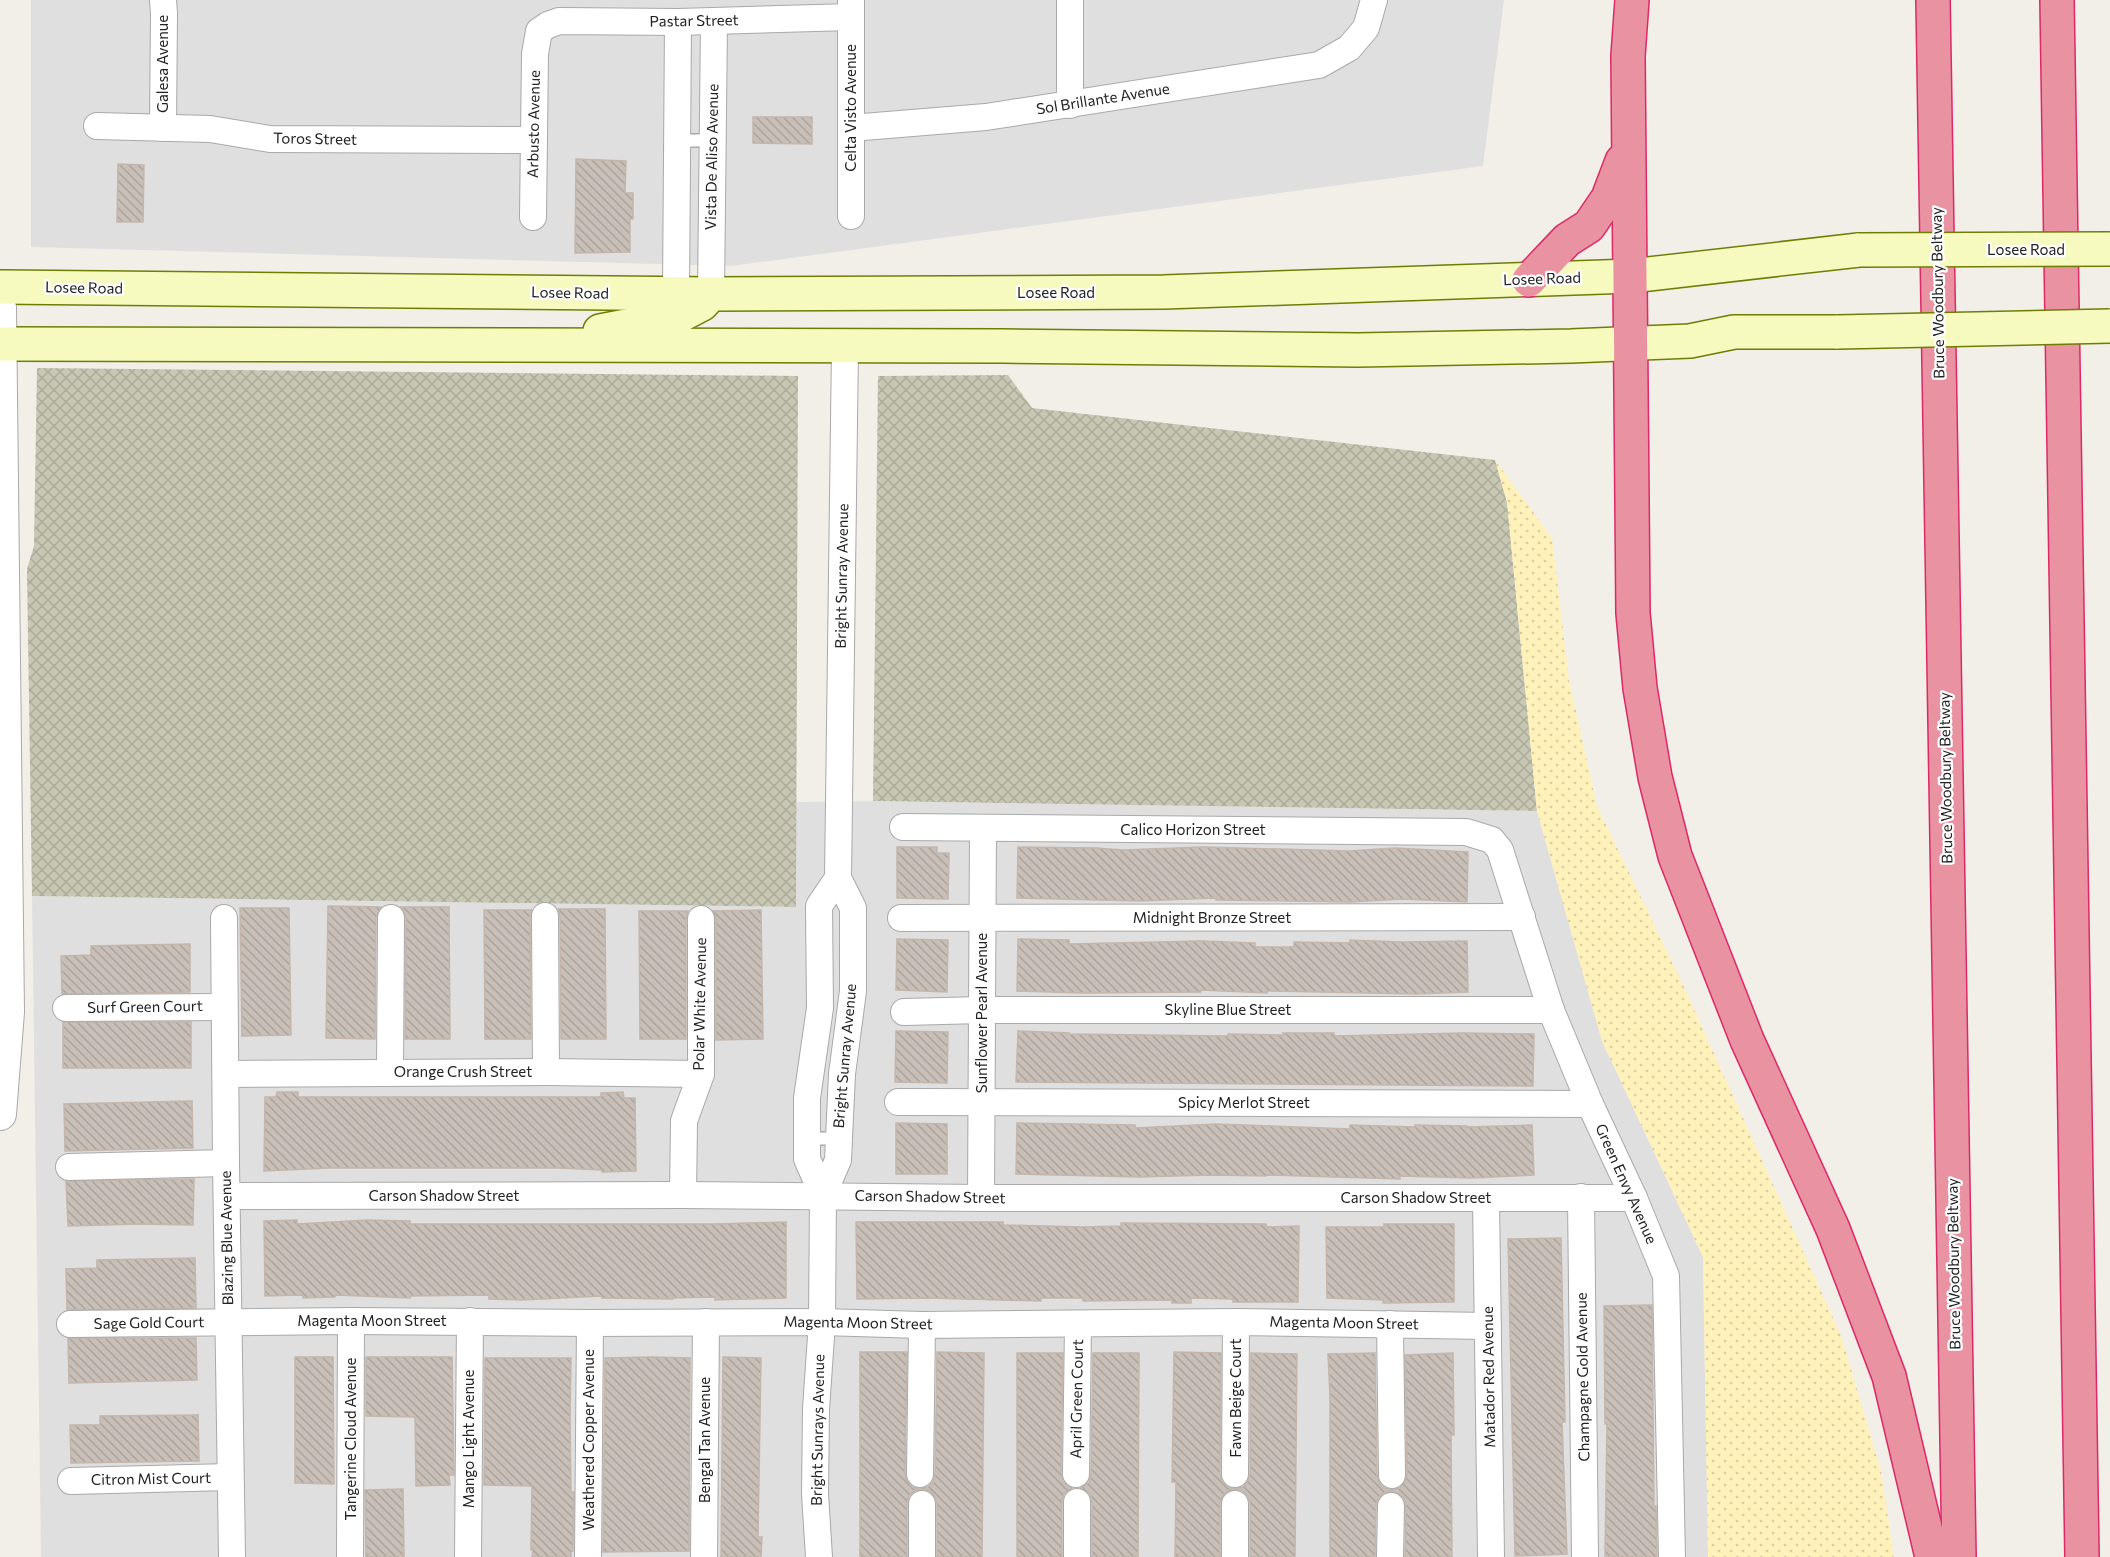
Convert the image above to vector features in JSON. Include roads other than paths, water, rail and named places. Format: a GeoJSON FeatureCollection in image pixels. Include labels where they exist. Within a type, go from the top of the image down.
{"type":"FeatureCollection","features":[{"type":"Feature","properties":{"kind":"highway"},"geometry":{"type":"LineString","coordinates":[[1632,0],[1628,56],[1633,613],[1640,688],[1655,777],[1675,856],[1747,1040],[1833,1229],[1889,1376],[1932,1557]]}},
{"type":"Feature","properties":{"kind":"highway","name":"Bruce Woodbury Beltway"},"geometry":{"type":"LineString","coordinates":[[1933,0],[1959,1557]]}},
{"type":"Feature","properties":{"kind":"highway"},"geometry":{"type":"LineString","coordinates":[[2057,0],[2082,1557]]}},
{"type":"Feature","properties":{"kind":"highway"},"geometry":{"type":"LineString","coordinates":[[1528,280],[1567,240],[1589,226],[1608,198],[1629,142]]}},
{"type":"Feature","properties":{"kind":"main road","name":"Losee Road"},"geometry":{"type":"LineString","coordinates":[[0,287],[676,294],[1164,292],[1630,276],[1859,250],[2110,249]]}},
{"type":"Feature","properties":{"kind":"main road"},"geometry":{"type":"LineString","coordinates":[[521,345],[680,316],[702,304],[711,294]]}},
{"type":"Feature","properties":{"kind":"main road"},"geometry":{"type":"LineString","coordinates":[[0,344],[1358,350],[1632,343],[1690,340],[1734,332],[2110,326]]}},
{"type":"Feature","properties":{"kind":"street","name":"Galesa Avenue"},"geometry":{"type":"LineString","coordinates":[[163,0],[163,128]]}},
{"type":"Feature","properties":{"kind":"street"},"geometry":{"type":"LineString","coordinates":[[1070,0],[1070,105]]}},
{"type":"Feature","properties":{"kind":"street","name":"Sol Brillante Avenue"},"geometry":{"type":"LineString","coordinates":[[851,128],[986,117],[1319,65],[1349,48],[1366,28],[1374,0]]}},
{"type":"Feature","properties":{"kind":"street","name":"Pastar Street"},"geometry":{"type":"LineString","coordinates":[[539,31],[559,21],[714,21],[851,9]]}},
{"type":"Feature","properties":{"kind":"street","name":"Celta Visto Avenue"},"geometry":{"type":"LineString","coordinates":[[851,9],[851,216]]}},
{"type":"Feature","properties":{"kind":"street","name":"Vista De Aliso Avenue"},"geometry":{"type":"LineString","coordinates":[[711,294],[714,21]]}},
{"type":"Feature","properties":{"kind":"street"},"geometry":{"type":"LineString","coordinates":[[676,294],[678,22]]}},
{"type":"Feature","properties":{"kind":"street","name":"Arbusto Avenue"},"geometry":{"type":"LineString","coordinates":[[533,217],[535,54],[539,31]]}},
{"type":"Feature","properties":{"kind":"street","name":"Toros Street"},"geometry":{"type":"LineString","coordinates":[[97,126],[210,129],[270,139],[534,140]]}},
{"type":"Feature","properties":{"kind":"street"},"geometry":{"type":"LineString","coordinates":[[0,308],[8,1012],[0,1114]]}},
{"type":"Feature","properties":{"kind":"street","name":"Bright Sunray Avenue"},"geometry":{"type":"LineString","coordinates":[[823,1195],[838,1160],[842,1074],[853,991],[853,908],[838,878],[845,346]]}},
{"type":"Feature","properties":{"kind":"street","name":"Calico Horizon Street"},"geometry":{"type":"LineString","coordinates":[[903,827],[1466,832],[1481,837]]}},
{"type":"Feature","properties":{"kind":"street","name":"Sunflower Pearl Avenue"},"geometry":{"type":"LineString","coordinates":[[981,1198],[983,828]]}},
{"type":"Feature","properties":{"kind":"street","name":"Green Envy Avenue"},"geometry":{"type":"LineString","coordinates":[[1481,837],[1492,840],[1500,850],[1551,1010],[1666,1276],[1672,1557]]}},
{"type":"Feature","properties":{"kind":"street","name":"Bright Sunray Avenue"},"geometry":{"type":"LineString","coordinates":[[823,1195],[807,1159],[809,1075],[820,1008],[819,906],[838,878]]}},
{"type":"Feature","properties":{"kind":"street"},"geometry":{"type":"LineString","coordinates":[[545,916],[546,1072]]}},
{"type":"Feature","properties":{"kind":"street","name":"Midnight Bronze Street"},"geometry":{"type":"LineString","coordinates":[[901,918],[1522,917]]}},
{"type":"Feature","properties":{"kind":"street","name":"Blazing Blue Avenue"},"geometry":{"type":"LineString","coordinates":[[224,918],[225,1163],[232,1557]]}},
{"type":"Feature","properties":{"kind":"street"},"geometry":{"type":"LineString","coordinates":[[390,1072],[391,918]]}},
{"type":"Feature","properties":{"kind":"street","name":"Polar White Avenue"},"geometry":{"type":"LineString","coordinates":[[683,1194],[684,1121],[701,1074],[701,919]]}},
{"type":"Feature","properties":{"kind":"street","name":"Surf Green Court"},"geometry":{"type":"LineString","coordinates":[[66,1008],[224,1007]]}},
{"type":"Feature","properties":{"kind":"street","name":"Skyline Blue Street"},"geometry":{"type":"LineString","coordinates":[[904,1012],[1551,1010]]}},
{"type":"Feature","properties":{"kind":"street","name":"Orange Crush Street"},"geometry":{"type":"LineString","coordinates":[[225,1074],[546,1072],[701,1074]]}},
{"type":"Feature","properties":{"kind":"street","name":"Spicy Merlot Street"},"geometry":{"type":"LineString","coordinates":[[898,1102],[1590,1104]]}},
{"type":"Feature","properties":{"kind":"street"},"geometry":{"type":"LineString","coordinates":[[69,1167],[225,1163]]}},
{"type":"Feature","properties":{"kind":"street","name":"Carson Shadow Street"},"geometry":{"type":"LineString","coordinates":[[226,1196],[683,1194],[981,1198],[1634,1198]]}},
{"type":"Feature","properties":{"kind":"street","name":"Bright Sunrays Avenue"},"geometry":{"type":"LineString","coordinates":[[819,1557],[815,1494],[816,1409],[822,1322],[823,1195]]}},
{"type":"Feature","properties":{"kind":"street","name":"Champagne Gold Avenue"},"geometry":{"type":"LineString","coordinates":[[1581,1197],[1585,1557]]}},
{"type":"Feature","properties":{"kind":"street","name":"Matador Red Avenue"},"geometry":{"type":"LineString","coordinates":[[1486,1198],[1491,1557]]}},
{"type":"Feature","properties":{"kind":"street","name":"Magenta Moon Street"},"geometry":{"type":"LineString","coordinates":[[229,1321],[822,1322],[922,1325],[1236,1322],[1488,1326]]}},
{"type":"Feature","properties":{"kind":"street","name":"Sage Gold Court"},"geometry":{"type":"LineString","coordinates":[[70,1324],[229,1321]]}},
{"type":"Feature","properties":{"kind":"street","name":"Tangerine Cloud Avenue"},"geometry":{"type":"LineString","coordinates":[[350,1557],[351,1321]]}},
{"type":"Feature","properties":{"kind":"street","name":"Mango Light Avenue"},"geometry":{"type":"LineString","coordinates":[[468,1557],[470,1321]]}},
{"type":"Feature","properties":{"kind":"street","name":"Bengal Tan Avenue"},"geometry":{"type":"LineString","coordinates":[[705,1557],[706,1322]]}},
{"type":"Feature","properties":{"kind":"street","name":"Fawn Beige Court"},"geometry":{"type":"LineString","coordinates":[[1235,1474],[1236,1322]]}},
{"type":"Feature","properties":{"kind":"street","name":"Weathered Copper Avenue"},"geometry":{"type":"LineString","coordinates":[[588,1557],[590,1323]]}},
{"type":"Feature","properties":{"kind":"street","name":"April Green Court"},"geometry":{"type":"LineString","coordinates":[[1076,1474],[1078,1324]]}},
{"type":"Feature","properties":{"kind":"street"},"geometry":{"type":"LineString","coordinates":[[1390,1324],[1392,1475]]}},
{"type":"Feature","properties":{"kind":"street"},"geometry":{"type":"LineString","coordinates":[[920,1474],[922,1325]]}},
{"type":"Feature","properties":{"kind":"street","name":"Citron Mist Court"},"geometry":{"type":"LineString","coordinates":[[71,1480],[230,1477]]}},
{"type":"Feature","properties":{"kind":"street"},"geometry":{"type":"LineString","coordinates":[[1077,1502],[1077,1557]]}},
{"type":"Feature","properties":{"kind":"street"},"geometry":{"type":"LineString","coordinates":[[922,1503],[922,1557]]}},
{"type":"Feature","properties":{"kind":"street"},"geometry":{"type":"LineString","coordinates":[[1235,1504],[1235,1557]]}},
{"type":"Feature","properties":{"kind":"street"},"geometry":{"type":"LineString","coordinates":[[1390,1557],[1391,1506]]}},
{"type":"Feature","properties":{"kind":"lane"},"geometry":{"type":"LineString","coordinates":[[677,141],[713,140]]}},
{"type":"Feature","properties":{"kind":"lane"},"geometry":{"type":"LineString","coordinates":[[807,1139],[838,1138]]}}]}
